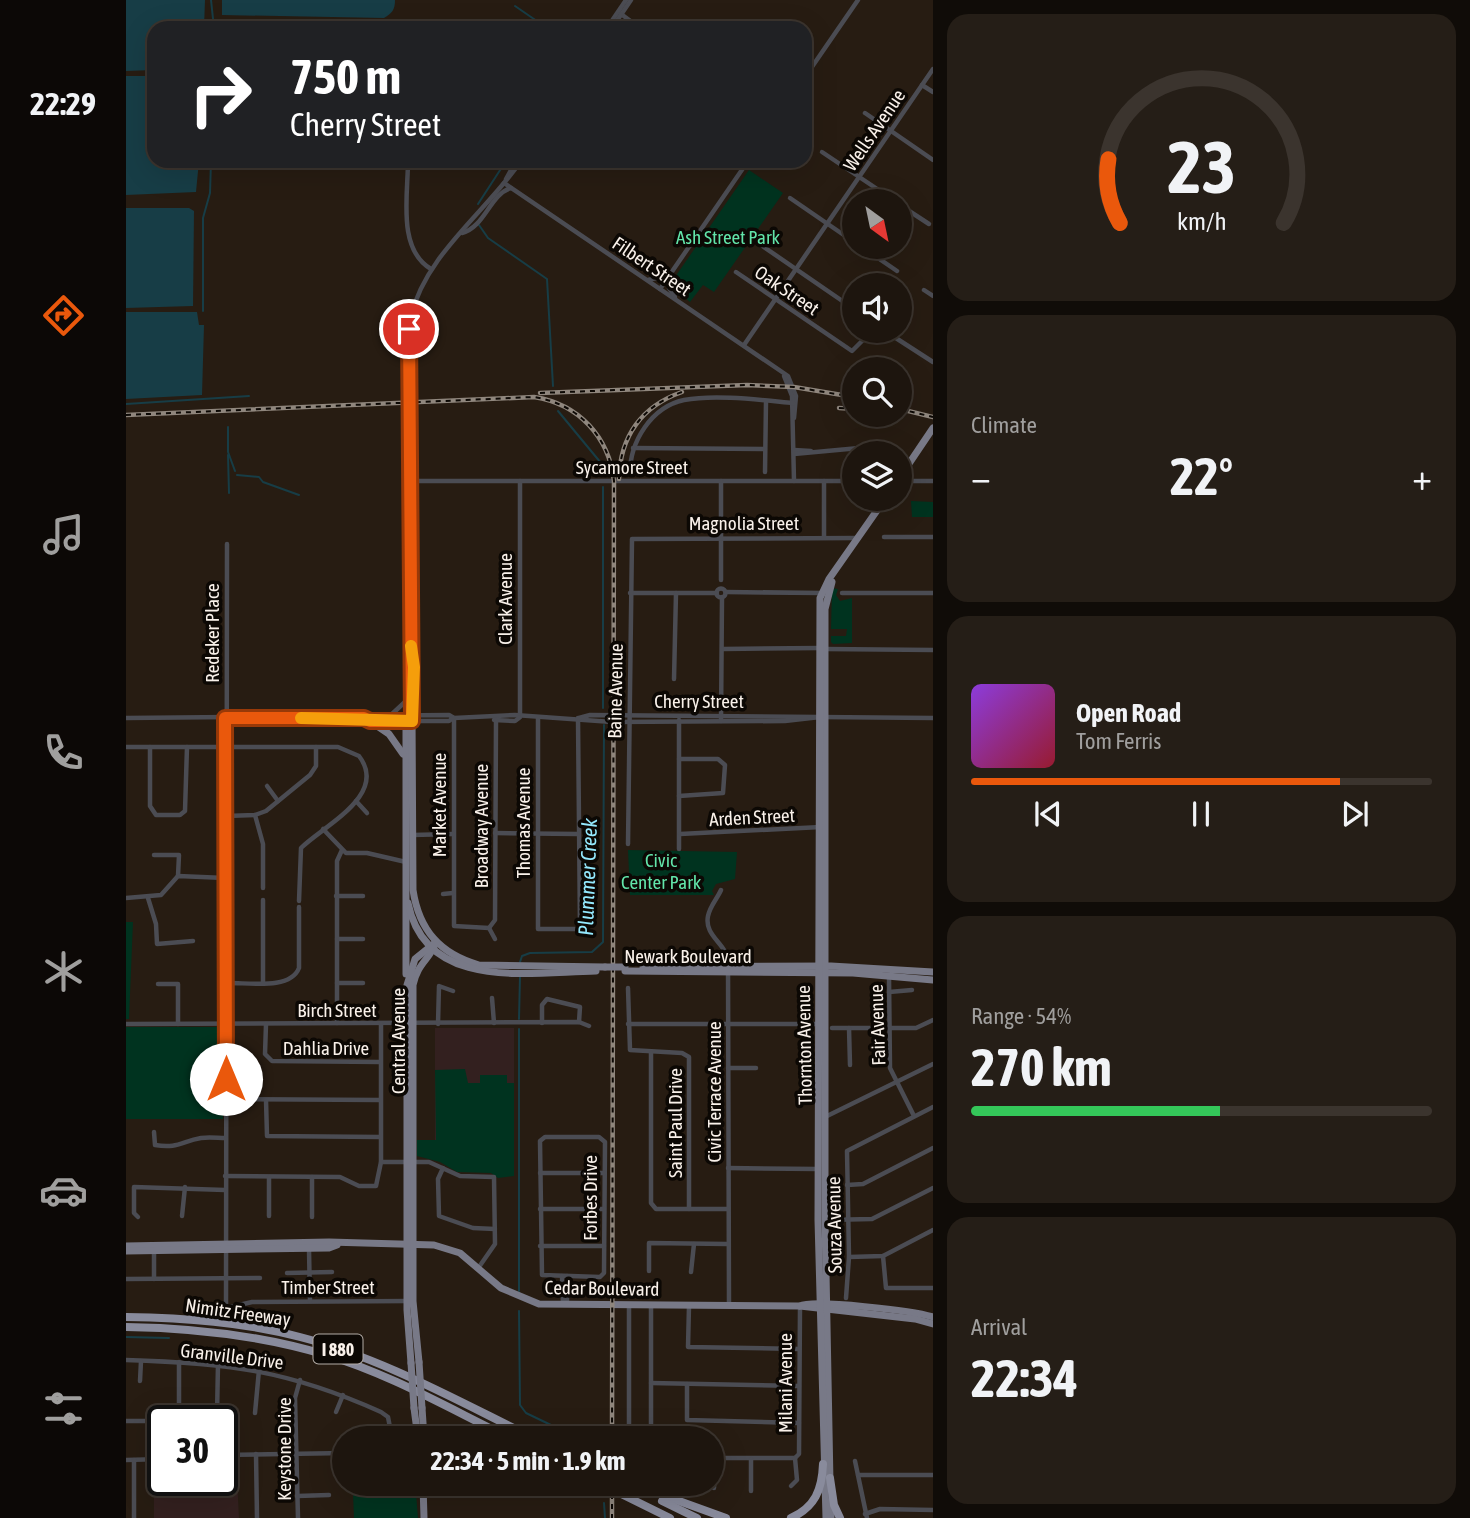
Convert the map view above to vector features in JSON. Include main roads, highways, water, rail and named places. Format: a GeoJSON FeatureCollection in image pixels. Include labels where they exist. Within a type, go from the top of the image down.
{"type":"FeatureCollection","features":[{"type":"Feature","properties":{"kind":"highway","name":"Nimitz Freeway"},"geometry":{"type":"LineString","coordinates":[[126,1317],[209,1321],[302,1337],[388,1368],[509,1426]]}},
{"type":"Feature","properties":{"kind":"highway","name":"Nimitz Freeway"},"geometry":{"type":"LineString","coordinates":[[126,1327],[237,1334],[327,1355],[395,1382],[485,1426]]}},
{"type":"Feature","properties":{"kind":"highway"},"geometry":{"type":"LineString","coordinates":[[791,1518],[814,1500],[822,1480],[823,1464]]}},
{"type":"Feature","properties":{"kind":"highway"},"geometry":{"type":"LineString","coordinates":[[830,1478],[834,1505],[840,1518]]}},
{"type":"Feature","properties":{"kind":"highway"},"geometry":{"type":"LineString","coordinates":[[625,1496],[665,1516]]}},
{"type":"Feature","properties":{"kind":"highway"},"geometry":{"type":"LineString","coordinates":[[653,1496],[697,1518]]}},
{"type":"Feature","properties":{"kind":"highway"},"geometry":{"type":"LineString","coordinates":[[663,1496],[726,1518]]}},
{"type":"Feature","properties":{"kind":"main road"},"geometry":{"type":"LineString","coordinates":[[912,460],[933,428]]}},
{"type":"Feature","properties":{"kind":"main road","name":"Thornton Avenue"},"geometry":{"type":"LineString","coordinates":[[822,827],[819,731],[823,717],[820,703],[824,594],[833,574],[876,511]]}},
{"type":"Feature","properties":{"kind":"main road","name":"Thornton Avenue"},"geometry":{"type":"LineString","coordinates":[[822,649],[822,970],[825,1027],[822,1169],[824,1307],[829,1336],[831,1518]]}},
{"type":"Feature","properties":{"kind":"main road"},"geometry":{"type":"LineString","coordinates":[[407,985],[407,888],[410,862],[410,835],[409,717],[405,760],[410,835]]}},
{"type":"Feature","properties":{"kind":"main road"},"geometry":{"type":"LineString","coordinates":[[367,719],[389,734],[405,760]]}},
{"type":"Feature","properties":{"kind":"main road"},"geometry":{"type":"LineString","coordinates":[[410,862],[416,907],[433,946]]}},
{"type":"Feature","properties":{"kind":"main road"},"geometry":{"type":"LineString","coordinates":[[407,888],[413,919],[433,946]]}},
{"type":"Feature","properties":{"kind":"main road","name":"Newark Boulevard"},"geometry":{"type":"LineString","coordinates":[[433,946],[458,965],[484,972],[728,969],[822,970],[932,976]]}},
{"type":"Feature","properties":{"kind":"main road","name":"Central Avenue"},"geometry":{"type":"LineString","coordinates":[[410,1024],[407,985],[415,959],[433,946]]}},
{"type":"Feature","properties":{"kind":"main road","name":"Central Avenue"},"geometry":{"type":"LineString","coordinates":[[418,1426],[410,1301],[410,1024],[416,968],[433,946]]}},
{"type":"Feature","properties":{"kind":"main road","name":"Thornton Avenue"},"geometry":{"type":"LineString","coordinates":[[822,1169],[825,1220],[823,1464],[826,1518]]}},
{"type":"Feature","properties":{"kind":"main road","name":"Cedar Boulevard"},"geometry":{"type":"LineString","coordinates":[[126,1248],[154,1250],[225,1245],[309,1248],[337,1244]]}},
{"type":"Feature","properties":{"kind":"main road","name":"Cedar Boulevard"},"geometry":{"type":"LineString","coordinates":[[126,1248],[434,1245],[460,1253],[501,1288],[539,1304],[824,1307],[933,1317]]}},
{"type":"Feature","properties":{"kind":"main road","name":"Cedar Boulevard"},"geometry":{"type":"LineString","coordinates":[[824,1307],[842,1313],[915,1319],[933,1324]]}},
{"type":"Feature","properties":{"kind":"main road"},"geometry":{"type":"LineString","coordinates":[[829,1336],[834,1319],[842,1313]]}},
{"type":"Feature","properties":{"kind":"main road","name":"Central Avenue"},"geometry":{"type":"LineString","coordinates":[[418,1408],[422,1426]]}},
{"type":"Feature","properties":{"kind":"main road"},"geometry":{"type":"LineString","coordinates":[[423,1496],[424,1518]]}},
{"type":"Feature","properties":{"kind":"water"},"geometry":{"type":"Polygon","coordinates":[[[126,0],[205,0],[204,21],[147,21],[147,70],[126,71],[126,0]]]}},
{"type":"Feature","properties":{"kind":"water"},"geometry":{"type":"Polygon","coordinates":[[[222,0],[395,0],[392,11],[384,18],[222,15],[222,0]]]}},
{"type":"Feature","properties":{"kind":"water"},"geometry":{"type":"Polygon","coordinates":[[[126,76],[147,76],[147,168],[198,168],[196,192],[126,195],[126,76]]]}},
{"type":"Feature","properties":{"kind":"water"},"geometry":{"type":"Polygon","coordinates":[[[126,208],[189,208],[194,211],[193,306],[126,308],[126,208]]]}},
{"type":"Feature","properties":{"kind":"water"},"geometry":{"type":"Polygon","coordinates":[[[126,312],[197,312],[199,325],[204,325],[202,395],[126,399],[126,312]]]}},
{"type":"Feature","properties":{"kind":"waterway"},"geometry":{"type":"LineString","coordinates":[[211,0],[213,21]]}},
{"type":"Feature","properties":{"kind":"waterway","name":"Plummer Creek"},"geometry":{"type":"LineString","coordinates":[[515,6],[537,21]]}},
{"type":"Feature","properties":{"kind":"waterway"},"geometry":{"type":"LineString","coordinates":[[203,311],[203,218],[210,193],[211,168]]}},
{"type":"Feature","properties":{"kind":"waterway","name":"Plummer Creek"},"geometry":{"type":"LineString","coordinates":[[478,204],[501,168]]}},
{"type":"Feature","properties":{"kind":"waterway","name":"Plummer Creek"},"geometry":{"type":"LineString","coordinates":[[479,225],[488,238],[547,279],[553,386]]}},
{"type":"Feature","properties":{"kind":"waterway"},"geometry":{"type":"LineString","coordinates":[[126,404],[249,396]]}},
{"type":"Feature","properties":{"kind":"waterway","name":"Plummer Creek"},"geometry":{"type":"LineString","coordinates":[[558,411],[601,463],[603,475]]}},
{"type":"Feature","properties":{"kind":"waterway"},"geometry":{"type":"LineString","coordinates":[[228,427],[228,452],[235,471]]}},
{"type":"Feature","properties":{"kind":"waterway"},"geometry":{"type":"LineString","coordinates":[[228,455],[229,493]]}},
{"type":"Feature","properties":{"kind":"waterway"},"geometry":{"type":"LineString","coordinates":[[237,475],[259,477],[263,482],[299,495]]}},
{"type":"Feature","properties":{"kind":"waterway","name":"Plummer Creek"},"geometry":{"type":"LineString","coordinates":[[603,487],[603,708]]}},
{"type":"Feature","properties":{"kind":"waterway","name":"Plummer Creek"},"geometry":{"type":"LineString","coordinates":[[520,962],[522,956],[530,953],[592,952],[603,942],[604,725]]}},
{"type":"Feature","properties":{"kind":"waterway","name":"Plummer Creek"},"geometry":{"type":"LineString","coordinates":[[519,1019],[520,976]]}},
{"type":"Feature","properties":{"kind":"waterway","name":"Plummer Creek"},"geometry":{"type":"LineString","coordinates":[[519,1029],[519,1291]]}},
{"type":"Feature","properties":{"kind":"waterway","name":"Plummer Creek"},"geometry":{"type":"LineString","coordinates":[[519,1311],[520,1405],[526,1413],[553,1426]]}},
{"type":"Feature","properties":{"kind":"waterway"},"geometry":{"type":"LineString","coordinates":[[126,1337],[169,1338]]}},
{"type":"Feature","properties":{"kind":"waterway","name":"Plummer Creek"},"geometry":{"type":"LineString","coordinates":[[604,1503],[605,1518]]}},
{"type":"Feature","properties":{"kind":"railway"},"geometry":{"type":"LineString","coordinates":[[540,393],[747,385],[794,387],[842,395]]}},
{"type":"Feature","properties":{"kind":"railway"},"geometry":{"type":"LineString","coordinates":[[619,479],[624,449],[636,425],[655,405],[682,392]]}},
{"type":"Feature","properties":{"kind":"railway"},"geometry":{"type":"LineString","coordinates":[[126,415],[534,397],[565,407],[578,415],[589,425],[606,450],[614,481],[612,1426]]}},
{"type":"Feature","properties":{"kind":"railway"},"geometry":{"type":"LineString","coordinates":[[912,412],[933,417]]}},
{"type":"Feature","properties":{"kind":"railway"},"geometry":{"type":"LineString","coordinates":[[612,1496],[612,1518]]}},
{"type":"Feature","properties":{"kind":"park label","name":"Ash Street Park"},"geometry":{"type":"Point","coordinates":[728,237]}},
{"type":"Feature","properties":{"kind":"park label","name":"Civic Center Park"},"geometry":{"type":"Point","coordinates":[661,871]}}]}
